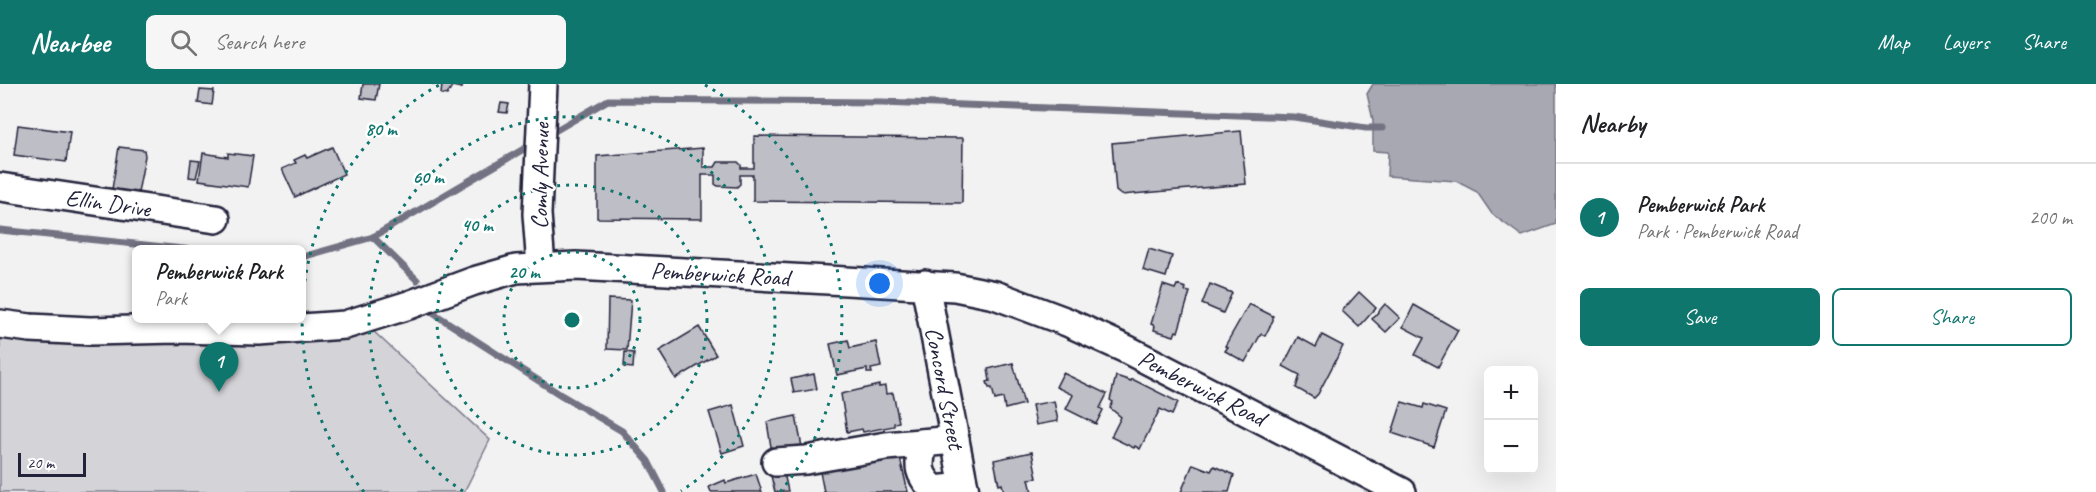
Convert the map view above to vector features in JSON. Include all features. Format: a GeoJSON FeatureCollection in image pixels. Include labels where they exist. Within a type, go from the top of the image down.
{"type":"FeatureCollection","features":[{"type":"Feature","properties":{"kind":"street","name":"Comly Avenue"},"geometry":{"type":"LineString","coordinates":[[541,267],[537,214],[543,89]]}},
{"type":"Feature","properties":{"kind":"street","name":"Ellin Drive"},"geometry":{"type":"LineString","coordinates":[[0,187],[216,219]]}},
{"type":"Feature","properties":{"kind":"street","name":"Pemberwick Road"},"geometry":{"type":"LineString","coordinates":[[0,324],[90,332],[177,329],[259,331],[345,326],[410,305],[474,280],[516,269],[541,267],[576,266],[955,287],[995,295],[1067,322],[1126,349],[1402,492]]}},
{"type":"Feature","properties":{"kind":"street","name":"Concord Street"},"geometry":{"type":"LineString","coordinates":[[925,284],[964,490]]}},
{"type":"Feature","properties":{"kind":"street"},"geometry":{"type":"LineString","coordinates":[[776,462],[806,460],[886,446],[955,440]]}},
{"type":"Feature","properties":{"kind":"street"},"geometry":{"type":"LineString","coordinates":[[923,443],[919,465],[923,479],[933,490],[964,490]]}},
{"type":"Feature","properties":{"kind":"shaded area"},"geometry":{"type":"Polygon","coordinates":[[[1373,84],[1556,84],[1556,224],[1522,236],[1492,214],[1477,192],[1456,181],[1387,176],[1388,152],[1373,151],[1373,120],[1367,94],[1373,84]]]}},
{"type":"Feature","properties":{"kind":"shaded area"},"geometry":{"type":"Polygon","coordinates":[[[371,329],[490,440],[464,492],[0,492],[0,336],[67,344],[315,338],[371,329]]]}},
{"type":"Feature","properties":{"kind":"building"},"geometry":{"type":"Polygon","coordinates":[[[363,84],[379,84],[376,100],[361,98],[363,84]]]}},
{"type":"Feature","properties":{"kind":"building"},"geometry":{"type":"Polygon","coordinates":[[[432,84],[463,84],[462,88],[452,86],[447,95],[441,94],[442,85],[432,84]]]}},
{"type":"Feature","properties":{"kind":"building"},"geometry":{"type":"Polygon","coordinates":[[[200,90],[214,91],[212,105],[198,103],[200,90]]]}},
{"type":"Feature","properties":{"kind":"building"},"geometry":{"type":"Polygon","coordinates":[[[501,103],[509,104],[507,113],[499,112],[501,103]]]}},
{"type":"Feature","properties":{"kind":"building"},"geometry":{"type":"Polygon","coordinates":[[[18,125],[70,132],[66,162],[14,155],[18,125]]]}},
{"type":"Feature","properties":{"kind":"building"},"geometry":{"type":"Polygon","coordinates":[[[1241,131],[1246,184],[1121,195],[1116,191],[1112,143],[1241,131]]]}},
{"type":"Feature","properties":{"kind":"building"},"geometry":{"type":"Polygon","coordinates":[[[754,136],[963,138],[962,203],[753,201],[753,175],[740,175],[740,184],[737,187],[718,186],[715,184],[715,175],[702,175],[702,219],[597,218],[597,156],[703,148],[703,167],[715,167],[718,162],[738,162],[741,168],[754,168],[754,136]]]}},
{"type":"Feature","properties":{"kind":"building"},"geometry":{"type":"Polygon","coordinates":[[[119,147],[144,150],[145,156],[138,193],[112,189],[119,147]]]}},
{"type":"Feature","properties":{"kind":"building"},"geometry":{"type":"Polygon","coordinates":[[[332,147],[344,174],[295,197],[282,169],[296,163],[294,160],[305,155],[307,158],[332,147]]]}},
{"type":"Feature","properties":{"kind":"building"},"geometry":{"type":"Polygon","coordinates":[[[203,153],[228,157],[228,153],[253,156],[248,187],[199,180],[203,153]]]}},
{"type":"Feature","properties":{"kind":"building"},"geometry":{"type":"Polygon","coordinates":[[[191,160],[200,161],[196,178],[189,177],[191,160]]]}},
{"type":"Feature","properties":{"kind":"building"},"geometry":{"type":"Polygon","coordinates":[[[1149,249],[1172,256],[1166,277],[1143,270],[1149,249]]]}},
{"type":"Feature","properties":{"kind":"building"},"geometry":{"type":"Polygon","coordinates":[[[1210,284],[1232,293],[1223,313],[1202,304],[1210,284]]]}},
{"type":"Feature","properties":{"kind":"building"},"geometry":{"type":"Polygon","coordinates":[[[1163,285],[1175,289],[1177,285],[1190,292],[1178,332],[1176,331],[1174,336],[1154,330],[1155,326],[1151,324],[1163,285]]]}},
{"type":"Feature","properties":{"kind":"building"},"geometry":{"type":"Polygon","coordinates":[[[1359,292],[1376,308],[1359,327],[1342,311],[1359,292]]]}},
{"type":"Feature","properties":{"kind":"building"},"geometry":{"type":"Polygon","coordinates":[[[608,299],[631,300],[627,350],[607,349],[608,299]]]}},
{"type":"Feature","properties":{"kind":"building"},"geometry":{"type":"Polygon","coordinates":[[[1249,304],[1273,316],[1273,320],[1265,336],[1261,334],[1245,362],[1225,351],[1228,347],[1225,346],[1249,304]]]}},
{"type":"Feature","properties":{"kind":"building"},"geometry":{"type":"Polygon","coordinates":[[[1385,304],[1400,318],[1386,332],[1372,319],[1385,304]]]}},
{"type":"Feature","properties":{"kind":"building"},"geometry":{"type":"Polygon","coordinates":[[[1414,305],[1458,330],[1438,367],[1415,355],[1424,338],[1403,327],[1414,305]]]}},
{"type":"Feature","properties":{"kind":"building"},"geometry":{"type":"Polygon","coordinates":[[[699,327],[716,355],[676,379],[659,351],[699,327]]]}},
{"type":"Feature","properties":{"kind":"building"},"geometry":{"type":"Polygon","coordinates":[[[1322,335],[1343,346],[1314,398],[1296,388],[1300,375],[1283,366],[1298,337],[1316,347],[1322,335]]]}},
{"type":"Feature","properties":{"kind":"building"},"geometry":{"type":"Polygon","coordinates":[[[848,340],[850,348],[876,342],[881,367],[871,369],[872,373],[867,373],[867,369],[837,375],[830,344],[848,340]]]}},
{"type":"Feature","properties":{"kind":"building"},"geometry":{"type":"Polygon","coordinates":[[[625,352],[634,353],[633,368],[624,367],[625,352]]]}},
{"type":"Feature","properties":{"kind":"building"},"geometry":{"type":"Polygon","coordinates":[[[1013,363],[1024,404],[1005,409],[1003,398],[995,400],[992,388],[989,388],[988,369],[1013,363]]]}},
{"type":"Feature","properties":{"kind":"building"},"geometry":{"type":"Polygon","coordinates":[[[1063,373],[1107,394],[1096,424],[1066,409],[1073,395],[1056,387],[1063,373]]]}},
{"type":"Feature","properties":{"kind":"building"},"geometry":{"type":"Polygon","coordinates":[[[814,374],[817,389],[794,393],[791,379],[814,374]]]}},
{"type":"Feature","properties":{"kind":"building"},"geometry":{"type":"Polygon","coordinates":[[[1116,376],[1131,381],[1132,379],[1178,402],[1172,415],[1160,409],[1140,449],[1111,437],[1121,417],[1110,408],[1113,402],[1110,400],[1116,376]]]}},
{"type":"Feature","properties":{"kind":"building"},"geometry":{"type":"Polygon","coordinates":[[[879,385],[879,387],[885,386],[886,394],[893,393],[899,422],[894,423],[894,426],[863,432],[862,429],[847,432],[841,394],[879,385]]]}},
{"type":"Feature","properties":{"kind":"building"},"geometry":{"type":"Polygon","coordinates":[[[1054,401],[1058,421],[1036,425],[1032,405],[1054,401]]]}},
{"type":"Feature","properties":{"kind":"building"},"geometry":{"type":"Polygon","coordinates":[[[1402,402],[1423,408],[1424,404],[1446,411],[1434,447],[1392,433],[1402,402]]]}},
{"type":"Feature","properties":{"kind":"building"},"geometry":{"type":"Polygon","coordinates":[[[733,405],[744,446],[722,453],[709,412],[733,405]]]}},
{"type":"Feature","properties":{"kind":"building"},"geometry":{"type":"Polygon","coordinates":[[[796,416],[802,447],[772,453],[767,422],[796,416]]]}},
{"type":"Feature","properties":{"kind":"building"},"geometry":{"type":"Polygon","coordinates":[[[1032,452],[1037,478],[1029,479],[1032,492],[1004,492],[1002,484],[999,485],[994,460],[1032,452]]]}},
{"type":"Feature","properties":{"kind":"building"},"geometry":{"type":"Polygon","coordinates":[[[899,454],[908,492],[824,492],[820,472],[899,454]]]}},
{"type":"Feature","properties":{"kind":"building"},"geometry":{"type":"Polygon","coordinates":[[[1193,464],[1211,471],[1214,466],[1234,475],[1229,492],[1181,492],[1193,464]]]}},
{"type":"Feature","properties":{"kind":"building"},"geometry":{"type":"Polygon","coordinates":[[[784,473],[788,491],[775,492],[771,476],[784,473]]]}},
{"type":"Feature","properties":{"kind":"building"},"geometry":{"type":"Polygon","coordinates":[[[756,474],[762,492],[711,492],[709,487],[725,480],[726,483],[756,474]]]}},
{"type":"Feature","properties":{"kind":"waterway"},"geometry":{"type":"LineString","coordinates":[[546,136],[608,100],[882,102],[1294,117],[1366,128],[1382,128]]}},
{"type":"Feature","properties":{"kind":"waterway"},"geometry":{"type":"LineString","coordinates":[[306,256],[373,237],[534,143]]}},
{"type":"Feature","properties":{"kind":"waterway"},"geometry":{"type":"LineString","coordinates":[[0,230],[145,245]]}},
{"type":"Feature","properties":{"kind":"waterway"},"geometry":{"type":"LineString","coordinates":[[373,237],[417,280]]}},
{"type":"Feature","properties":{"kind":"waterway"},"geometry":{"type":"LineString","coordinates":[[433,313],[622,431],[648,461],[664,492]]}},
{"type":"Feature","properties":{"kind":"place","name":"Pemberwick Park"},"geometry":{"type":"Point","coordinates":[219,392]}}]}
